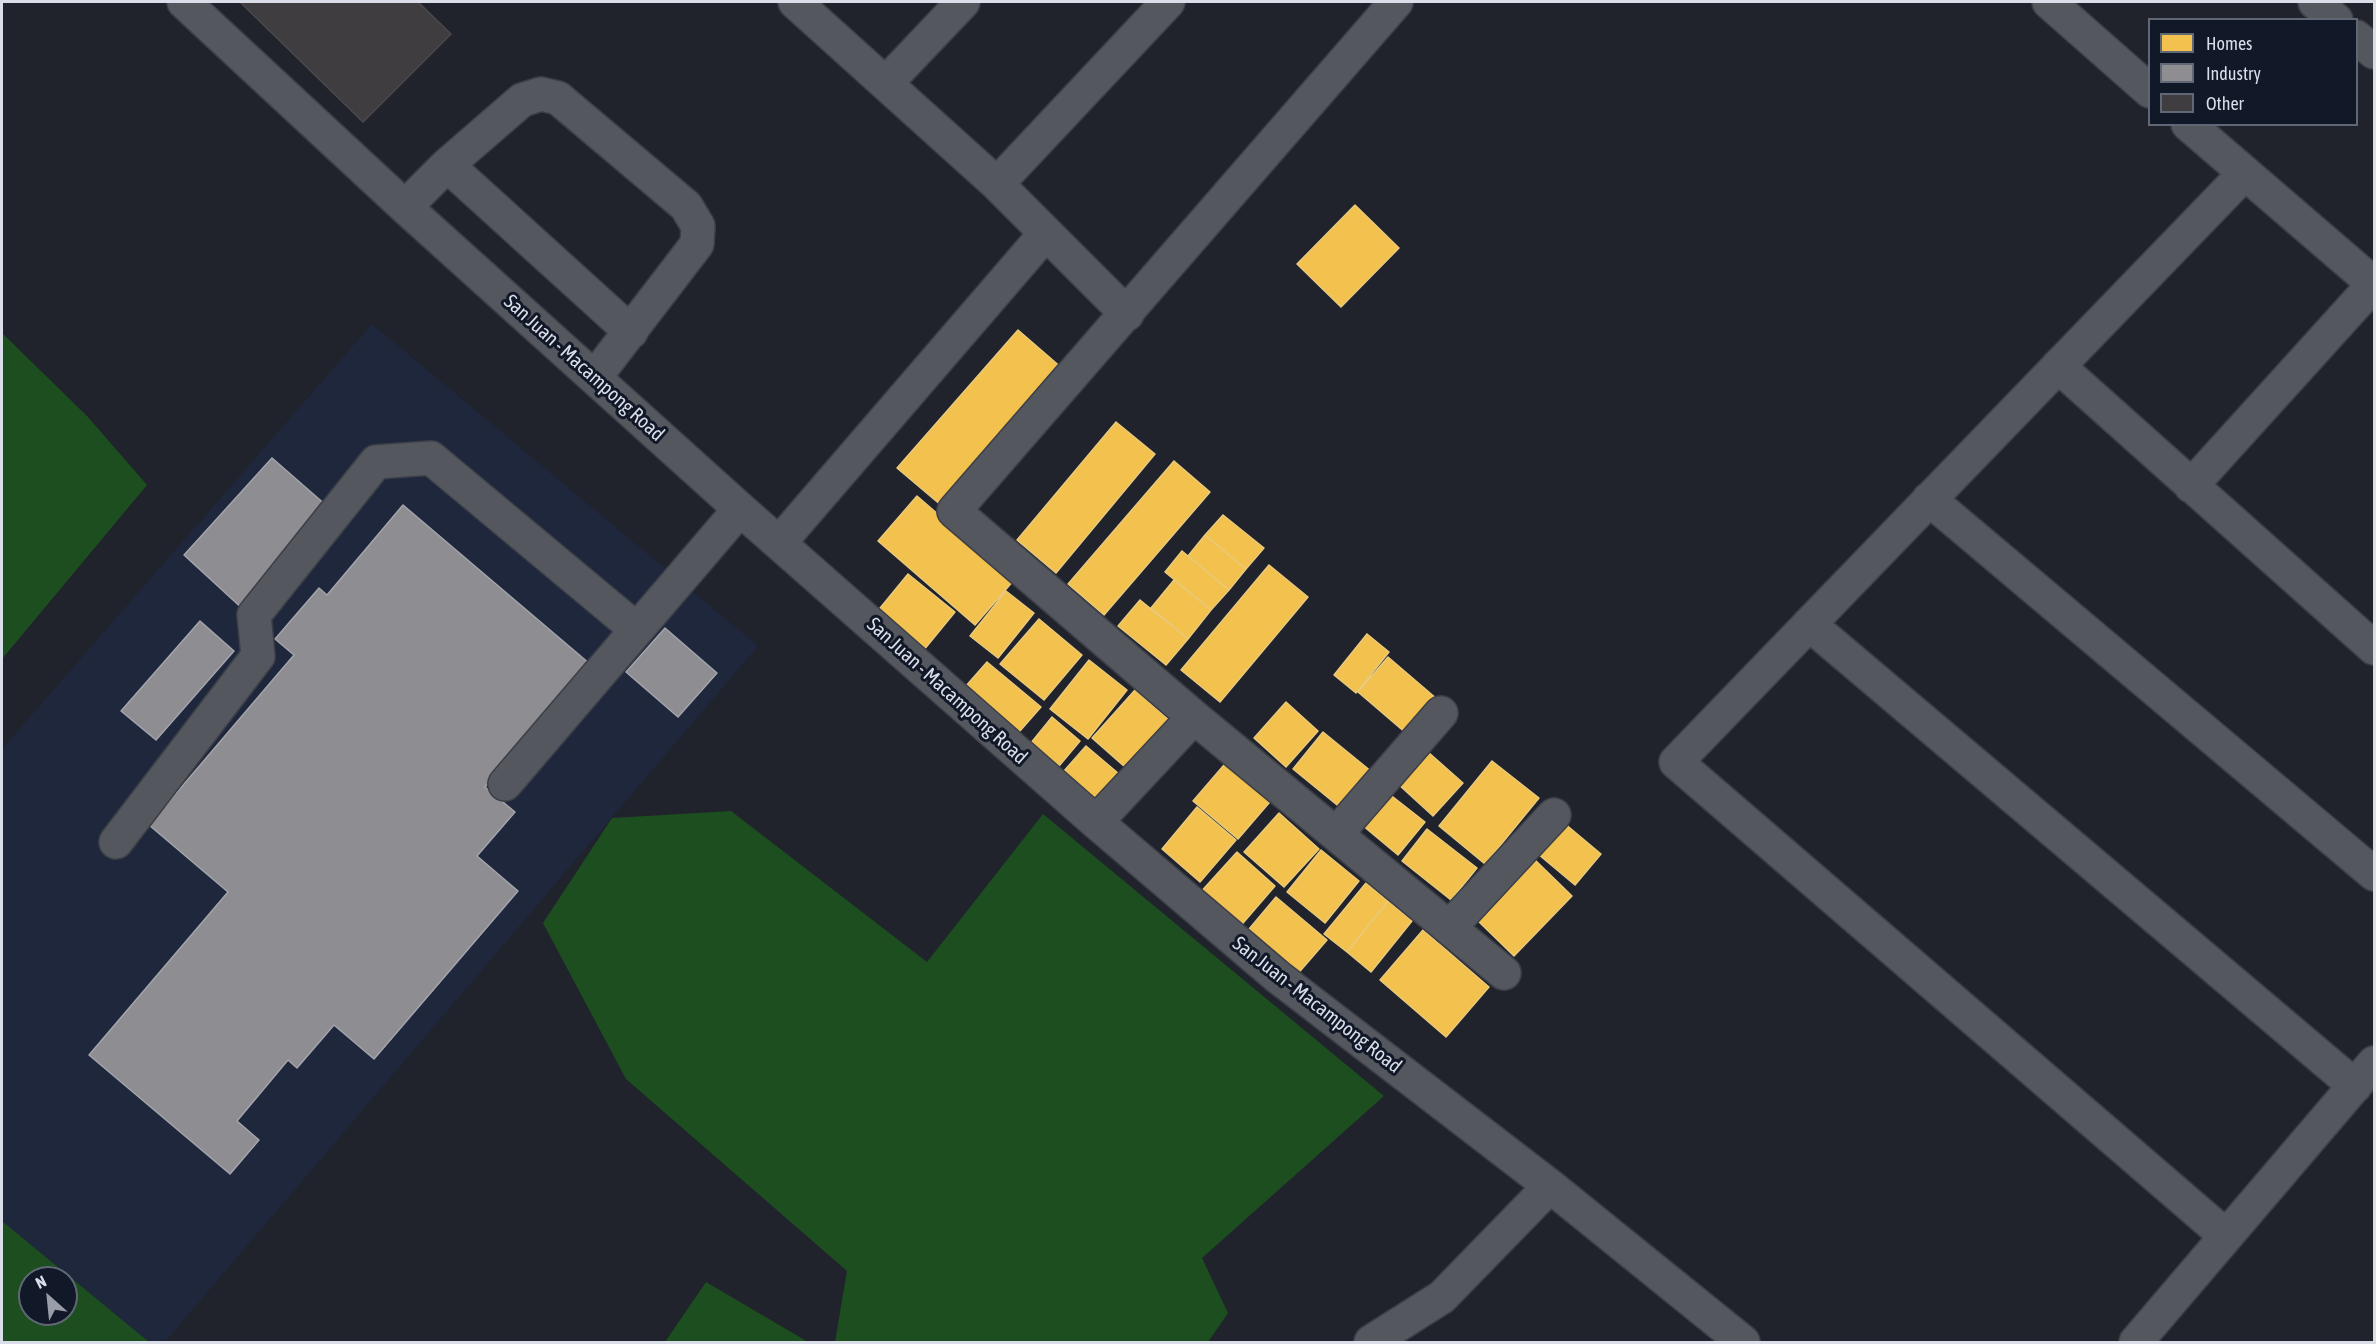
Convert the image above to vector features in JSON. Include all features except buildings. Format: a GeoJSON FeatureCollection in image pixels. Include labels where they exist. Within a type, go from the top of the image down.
{"type":"FeatureCollection","features":[{"type":"Feature","properties":{"kind":"street","name":"San Juan - Macampong Road"},"geometry":{"type":"LineString","coordinates":[[184,2],[405,207],[740,509],[1096,822],[1278,977],[1550,1186],[1743,1342]]}},
{"type":"Feature","properties":{"kind":"street"},"geometry":{"type":"LineString","coordinates":[[795,2],[997,184],[1127,314]]}},
{"type":"Feature","properties":{"kind":"street"},"geometry":{"type":"LineString","coordinates":[[886,83],[963,2]]}},
{"type":"Feature","properties":{"kind":"street"},"geometry":{"type":"LineString","coordinates":[[997,184],[1168,2]]}},
{"type":"Feature","properties":{"kind":"street"},"geometry":{"type":"LineString","coordinates":[[1396,2],[954,512],[1194,717],[1504,973]]}},
{"type":"Feature","properties":{"kind":"street"},"geometry":{"type":"LineString","coordinates":[[2049,2],[2148,89]]}},
{"type":"Feature","properties":{"kind":"street"},"geometry":{"type":"LineString","coordinates":[[2315,2],[2334,18]]}},
{"type":"Feature","properties":{"kind":"street"},"geometry":{"type":"LineString","coordinates":[[2358,39],[2374,52]]}},
{"type":"Feature","properties":{"kind":"street"},"geometry":{"type":"LineString","coordinates":[[405,207],[447,165],[522,100],[541,94],[558,98],[686,206],[698,226],[697,244],[595,377]]}},
{"type":"Feature","properties":{"kind":"street"},"geometry":{"type":"LineString","coordinates":[[2190,126],[2374,284],[2191,486]]}},
{"type":"Feature","properties":{"kind":"street"},"geometry":{"type":"LineString","coordinates":[[447,165],[631,332]]}},
{"type":"Feature","properties":{"kind":"street"},"geometry":{"type":"LineString","coordinates":[[2226,1236],[1676,762],[2244,174]]}},
{"type":"Feature","properties":{"kind":"street"},"geometry":{"type":"LineString","coordinates":[[780,542],[1046,233]]}},
{"type":"Feature","properties":{"kind":"street"},"geometry":{"type":"LineString","coordinates":[[2058,366],[2374,648]]}},
{"type":"Feature","properties":{"kind":"street"},"geometry":{"type":"LineString","coordinates":[[116,842],[258,656],[254,615],[376,462],[431,458],[636,629]]}},
{"type":"Feature","properties":{"kind":"street"},"geometry":{"type":"LineString","coordinates":[[1929,499],[2374,874]]}},
{"type":"Feature","properties":{"kind":"street"},"geometry":{"type":"LineString","coordinates":[[505,784],[740,509]]}},
{"type":"Feature","properties":{"kind":"street"},"geometry":{"type":"LineString","coordinates":[[1809,624],[2365,1074],[2136,1342]]}},
{"type":"Feature","properties":{"kind":"street"},"geometry":{"type":"LineString","coordinates":[[1337,833],[1441,713]]}},
{"type":"Feature","properties":{"kind":"street"},"geometry":{"type":"LineString","coordinates":[[1096,822],[1194,717]]}},
{"type":"Feature","properties":{"kind":"street"},"geometry":{"type":"LineString","coordinates":[[1449,928],[1554,815]]}},
{"type":"Feature","properties":{"kind":"street"},"geometry":{"type":"LineString","coordinates":[[1371,1342],[1442,1297],[1550,1186]]}},
{"type":"Feature","properties":{"kind":"shaded area"},"geometry":{"type":"Polygon","coordinates":[[[372,324],[758,646],[165,1342],[149,1342],[78,1284],[78,1266],[57,1266],[2,1221],[2,749],[372,324]]]}},
{"type":"Feature","properties":{"kind":"green space"},"geometry":{"type":"Polygon","coordinates":[[[2,333],[87,416],[147,485],[2,659],[2,333]]]}},
{"type":"Feature","properties":{"kind":"green space"},"geometry":{"type":"Polygon","coordinates":[[[731,811],[927,962],[1043,814],[1384,1096],[1202,1258],[1228,1313],[1208,1342],[835,1342],[847,1271],[626,1079],[543,923],[612,818],[731,811]]]}},
{"type":"Feature","properties":{"kind":"green space"},"geometry":{"type":"Polygon","coordinates":[[[2,1221],[57,1266],[18,1266],[18,1326],[78,1326],[78,1284],[149,1342],[2,1342],[2,1221]]]}},
{"type":"Feature","properties":{"kind":"green space"},"geometry":{"type":"Polygon","coordinates":[[[706,1282],[808,1342],[665,1342],[706,1282]]]}}]}
